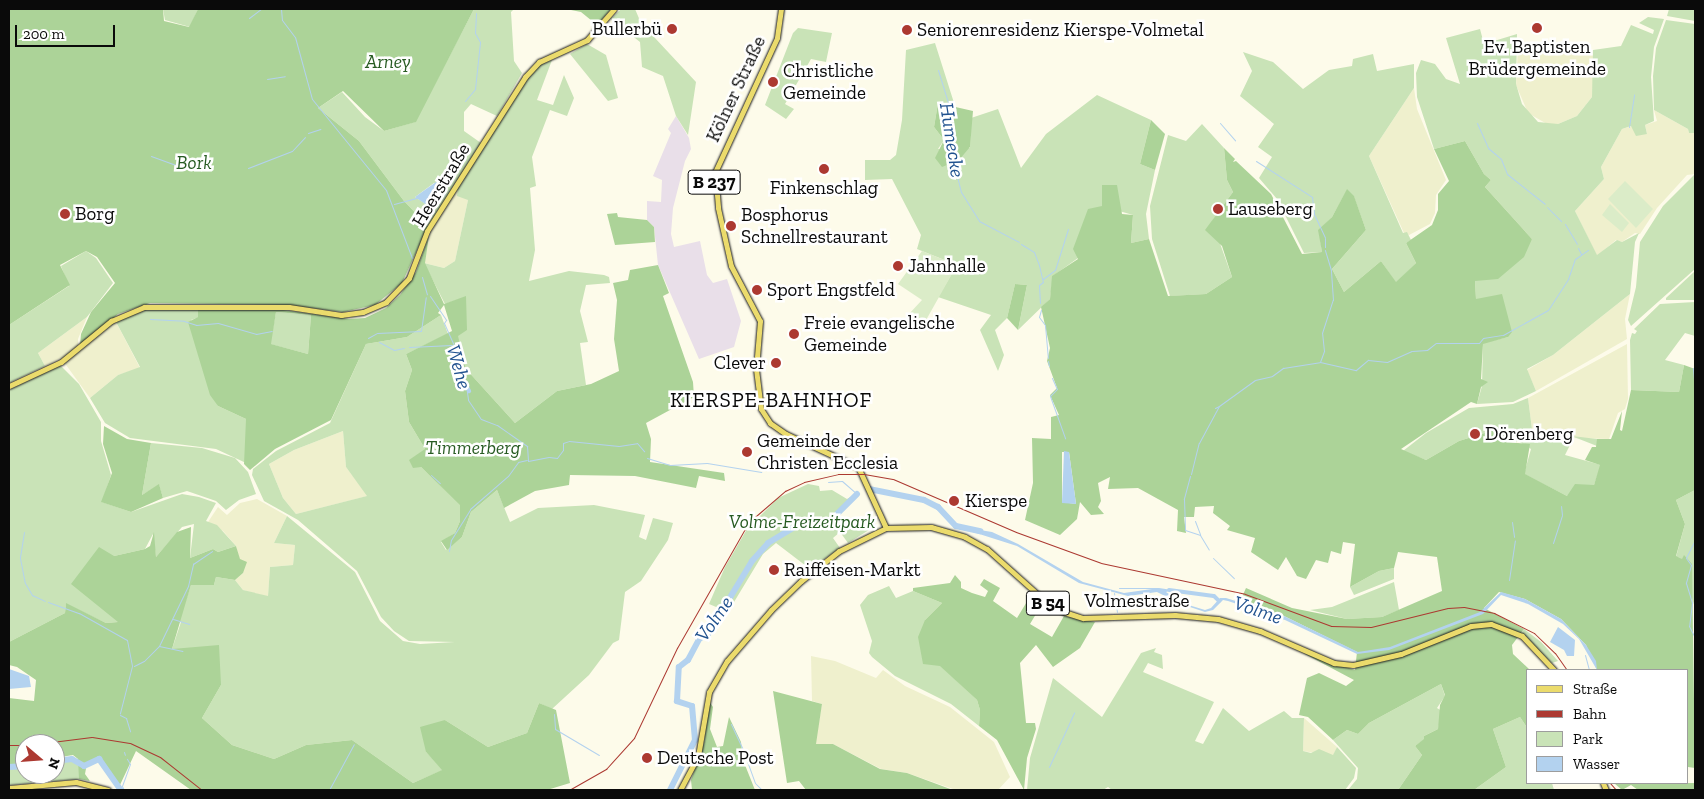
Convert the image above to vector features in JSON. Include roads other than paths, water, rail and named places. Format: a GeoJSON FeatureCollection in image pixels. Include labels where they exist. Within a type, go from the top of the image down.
{"type":"FeatureCollection","features":[{"type":"Feature","properties":{"kind":"main road","name":"Heerstraße"},"geometry":{"type":"LineString","coordinates":[[9,386],[61,362],[120,315],[158,305],[289,308],[346,314],[363,312],[386,302],[409,278],[428,231],[525,77],[540,62],[587,40],[614,9]]}},
{"type":"Feature","properties":{"kind":"main road","name":"Kölner Straße"},"geometry":{"type":"LineString","coordinates":[[781,9],[777,38],[717,164],[714,180],[718,208],[731,266],[760,321],[756,369],[761,409],[770,423],[786,434],[852,462],[871,489],[886,528]]}},
{"type":"Feature","properties":{"kind":"main road","name":"Volmestraße"},"geometry":{"type":"LineString","coordinates":[[680,790],[698,756],[709,692],[727,661],[771,610],[801,581],[839,552],[886,528],[931,527],[965,537],[987,549],[1043,599],[1064,612],[1083,618],[1175,615],[1218,619],[1260,631],[1334,663],[1354,665],[1401,654],[1471,626],[1491,624],[1509,628],[1522,636],[1553,669]]}},
{"type":"Feature","properties":{"kind":"main road"},"geometry":{"type":"LineString","coordinates":[[9,788],[82,782],[108,790]]}},
{"type":"Feature","properties":{"kind":"water"},"geometry":{"type":"Polygon","coordinates":[[[436,182],[443,186],[446,194],[434,210],[415,197],[436,182]]]}},
{"type":"Feature","properties":{"kind":"water"},"geometry":{"type":"Polygon","coordinates":[[[1064,451],[1069,452],[1076,504],[1062,503],[1064,451]]]}},
{"type":"Feature","properties":{"kind":"water"},"geometry":{"type":"Polygon","coordinates":[[[974,529],[992,532],[1018,544],[1083,582],[1124,593],[1159,588],[1172,590],[1166,592],[1182,603],[1205,610],[1211,608],[1220,598],[1226,598],[1284,616],[1358,652],[1390,647],[1480,612],[1501,592],[1525,599],[1561,619],[1586,645],[1596,661],[1597,669],[1579,639],[1563,624],[1528,604],[1501,595],[1483,614],[1389,650],[1357,654],[1285,620],[1228,601],[1223,600],[1213,610],[1205,612],[1181,604],[1157,592],[1128,596],[1079,583],[1017,546],[973,532],[974,529]]]}},
{"type":"Feature","properties":{"kind":"water"},"geometry":{"type":"Polygon","coordinates":[[[1558,627],[1575,640],[1574,656],[1567,656],[1564,650],[1550,642],[1558,627]]]}},
{"type":"Feature","properties":{"kind":"water"},"geometry":{"type":"Polygon","coordinates":[[[9,669],[29,676],[31,687],[9,689],[9,669]]]}},
{"type":"Feature","properties":{"kind":"waterway"},"geometry":{"type":"LineString","coordinates":[[249,18],[261,9]]}},
{"type":"Feature","properties":{"kind":"waterway","name":"Wehe"},"geometry":{"type":"LineString","coordinates":[[281,9],[282,20],[295,37],[312,99],[386,190],[412,258]]}},
{"type":"Feature","properties":{"kind":"waterway"},"geometry":{"type":"LineString","coordinates":[[465,101],[475,89],[480,42],[475,33],[476,13]]}},
{"type":"Feature","properties":{"kind":"waterway","name":"Humecke"},"geometry":{"type":"LineString","coordinates":[[938,70],[950,109],[953,160],[961,192],[979,221],[1019,242]]}},
{"type":"Feature","properties":{"kind":"waterway"},"geometry":{"type":"LineString","coordinates":[[267,79],[285,76]]}},
{"type":"Feature","properties":{"kind":"waterway"},"geometry":{"type":"LineString","coordinates":[[1629,127],[1634,94]]}},
{"type":"Feature","properties":{"kind":"waterway"},"geometry":{"type":"LineString","coordinates":[[1220,123],[1235,140]]}},
{"type":"Feature","properties":{"kind":"waterway"},"geometry":{"type":"LineString","coordinates":[[1477,123],[1488,148],[1501,159],[1507,174],[1545,204]]}},
{"type":"Feature","properties":{"kind":"waterway"},"geometry":{"type":"LineString","coordinates":[[308,133],[320,129]]}},
{"type":"Feature","properties":{"kind":"waterway"},"geometry":{"type":"LineString","coordinates":[[248,168],[292,151],[305,137]]}},
{"type":"Feature","properties":{"kind":"waterway"},"geometry":{"type":"LineString","coordinates":[[151,156],[176,165]]}},
{"type":"Feature","properties":{"kind":"waterway"},"geometry":{"type":"LineString","coordinates":[[1256,161],[1312,197],[1314,214],[1325,238],[1325,247]]}},
{"type":"Feature","properties":{"kind":"waterway"},"geometry":{"type":"LineString","coordinates":[[439,186],[443,180]]}},
{"type":"Feature","properties":{"kind":"waterway"},"geometry":{"type":"LineString","coordinates":[[394,204],[417,198]]}},
{"type":"Feature","properties":{"kind":"waterway"},"geometry":{"type":"LineString","coordinates":[[1547,207],[1561,221]]}},
{"type":"Feature","properties":{"kind":"waterway"},"geometry":{"type":"LineString","coordinates":[[1565,224],[1577,244]]}},
{"type":"Feature","properties":{"kind":"waterway"},"geometry":{"type":"LineString","coordinates":[[1043,279],[1055,270],[1068,229]]}},
{"type":"Feature","properties":{"kind":"waterway","name":"Humecke"},"geometry":{"type":"LineString","coordinates":[[1021,244],[1034,252],[1039,265],[1043,282],[1039,285],[1040,303]]}},
{"type":"Feature","properties":{"kind":"waterway"},"geometry":{"type":"LineString","coordinates":[[1578,248],[1581,254]]}},
{"type":"Feature","properties":{"kind":"waterway"},"geometry":{"type":"LineString","coordinates":[[1320,362],[1324,351],[1322,333],[1333,300],[1331,270],[1325,250]]}},
{"type":"Feature","properties":{"kind":"waterway"},"geometry":{"type":"LineString","coordinates":[[1191,474],[1199,443],[1219,406],[1255,380],[1272,376],[1283,368],[1320,362],[1356,370],[1368,360],[1387,362],[1412,351],[1427,350],[1436,343],[1479,343],[1483,338],[1503,335],[1548,310],[1568,279],[1575,259],[1588,250]]}},
{"type":"Feature","properties":{"kind":"waterway","name":"Wehe"},"geometry":{"type":"LineString","coordinates":[[422,277],[427,294]]}},
{"type":"Feature","properties":{"kind":"waterway","name":"Wehe"},"geometry":{"type":"LineString","coordinates":[[430,296],[446,320],[444,323],[456,350],[459,379],[466,385],[468,400],[481,419],[497,425],[527,446],[528,461],[549,457],[557,458],[563,450],[563,443],[569,441],[619,446],[637,443],[644,451]]}},
{"type":"Feature","properties":{"kind":"waterway"},"geometry":{"type":"LineString","coordinates":[[368,338],[377,333],[421,331],[426,297]]}},
{"type":"Feature","properties":{"kind":"waterway","name":"Humecke"},"geometry":{"type":"LineString","coordinates":[[1041,310],[1039,317],[1045,325],[1048,358]]}},
{"type":"Feature","properties":{"kind":"waterway"},"geometry":{"type":"LineString","coordinates":[[150,319],[184,321],[196,325],[218,323],[256,334],[272,331]]}},
{"type":"Feature","properties":{"kind":"waterway"},"geometry":{"type":"LineString","coordinates":[[379,342],[394,350],[404,348]]}},
{"type":"Feature","properties":{"kind":"waterway"},"geometry":{"type":"LineString","coordinates":[[409,347],[452,345]]}},
{"type":"Feature","properties":{"kind":"waterway","name":"Humecke"},"geometry":{"type":"LineString","coordinates":[[1048,361],[1049,366]]}},
{"type":"Feature","properties":{"kind":"waterway"},"geometry":{"type":"LineString","coordinates":[[1693,368],[1695,391]]}},
{"type":"Feature","properties":{"kind":"waterway","name":"Humecke"},"geometry":{"type":"LineString","coordinates":[[1052,378],[1057,389],[1050,396],[1065,438]]}},
{"type":"Feature","properties":{"kind":"waterway","name":"Wehe"},"geometry":{"type":"LineString","coordinates":[[466,385],[469,391]]}},
{"type":"Feature","properties":{"kind":"waterway"},"geometry":{"type":"LineString","coordinates":[[1215,408],[1219,406]]}},
{"type":"Feature","properties":{"kind":"waterway","name":"Wehe"},"geometry":{"type":"LineString","coordinates":[[647,458],[670,465],[707,463],[761,472]]}},
{"type":"Feature","properties":{"kind":"waterway"},"geometry":{"type":"LineString","coordinates":[[449,551],[451,540],[470,509],[508,476],[518,462],[527,460]]}},
{"type":"Feature","properties":{"kind":"waterway","name":"Wehe"},"geometry":{"type":"LineString","coordinates":[[784,470],[811,466]]}},
{"type":"Feature","properties":{"kind":"waterway"},"geometry":{"type":"LineString","coordinates":[[431,475],[440,483]]}},
{"type":"Feature","properties":{"kind":"waterway"},"geometry":{"type":"LineString","coordinates":[[1190,476],[1184,499],[1185,530],[1200,535],[1209,550]]}},
{"type":"Feature","properties":{"kind":"waterway","name":"Wehe"},"geometry":{"type":"LineString","coordinates":[[828,482],[842,481],[857,494]]}},
{"type":"Feature","properties":{"kind":"waterway","name":"Volme"},"geometry":{"type":"LineString","coordinates":[[869,489],[924,500],[938,507],[956,526],[980,531]]}},
{"type":"Feature","properties":{"kind":"waterway","name":"Volme"},"geometry":{"type":"LineString","coordinates":[[670,790],[695,740],[692,706],[677,701],[679,667],[688,660],[699,639],[708,634],[752,561],[768,543],[800,524],[828,523],[857,494]]}},
{"type":"Feature","properties":{"kind":"waterway"},"geometry":{"type":"LineString","coordinates":[[1553,543],[1562,515],[1561,506]]}},
{"type":"Feature","properties":{"kind":"waterway"},"geometry":{"type":"LineString","coordinates":[[1195,521],[1200,534]]}},
{"type":"Feature","properties":{"kind":"waterway"},"geometry":{"type":"LineString","coordinates":[[1512,522],[1514,537]]}},
{"type":"Feature","properties":{"kind":"waterway"},"geometry":{"type":"LineString","coordinates":[[24,532],[20,558],[25,583],[32,595],[45,601]]}},
{"type":"Feature","properties":{"kind":"waterway"},"geometry":{"type":"LineString","coordinates":[[1509,580],[1515,540]]}},
{"type":"Feature","properties":{"kind":"waterway"},"geometry":{"type":"LineString","coordinates":[[1695,540],[1686,558],[1691,565],[1686,583],[1692,603],[1689,626],[1695,638]]}},
{"type":"Feature","properties":{"kind":"waterway"},"geometry":{"type":"LineString","coordinates":[[159,646],[188,586],[193,564],[212,551]]}},
{"type":"Feature","properties":{"kind":"waterway"},"geometry":{"type":"LineString","coordinates":[[1213,558],[1234,578]]}},
{"type":"Feature","properties":{"kind":"waterway"},"geometry":{"type":"LineString","coordinates":[[1119,588],[1158,588]]}},
{"type":"Feature","properties":{"kind":"waterway"},"geometry":{"type":"LineString","coordinates":[[1169,590],[1214,596],[1219,601]]}},
{"type":"Feature","properties":{"kind":"waterway"},"geometry":{"type":"LineString","coordinates":[[1114,593],[1117,612]]}},
{"type":"Feature","properties":{"kind":"waterway","name":"Volme"},"geometry":{"type":"LineString","coordinates":[[1241,599],[1244,605]]}},
{"type":"Feature","properties":{"kind":"waterway"},"geometry":{"type":"LineString","coordinates":[[48,602],[79,613],[127,640],[132,666],[120,713]]}},
{"type":"Feature","properties":{"kind":"waterway"},"geometry":{"type":"LineString","coordinates":[[173,619],[189,624]]}},
{"type":"Feature","properties":{"kind":"waterway"},"geometry":{"type":"LineString","coordinates":[[134,666],[144,661],[159,646],[182,651]]}},
{"type":"Feature","properties":{"kind":"waterway"},"geometry":{"type":"LineString","coordinates":[[1585,655],[1589,669]]}},
{"type":"Feature","properties":{"kind":"waterway"},"geometry":{"type":"LineString","coordinates":[[1049,767],[1074,713]]}},
{"type":"Feature","properties":{"kind":"waterway"},"geometry":{"type":"LineString","coordinates":[[554,714],[555,729],[599,755]]}},
{"type":"Feature","properties":{"kind":"waterway"},"geometry":{"type":"LineString","coordinates":[[120,715],[126,718],[130,731]]}},
{"type":"Feature","properties":{"kind":"waterway"},"geometry":{"type":"LineString","coordinates":[[731,724],[743,750]]}},
{"type":"Feature","properties":{"kind":"waterway"},"geometry":{"type":"LineString","coordinates":[[329,790],[354,744]]}},
{"type":"Feature","properties":{"kind":"waterway","name":"Volme"},"geometry":{"type":"LineString","coordinates":[[65,760],[72,759],[84,766],[99,759],[121,790]]}},
{"type":"Feature","properties":{"kind":"waterway"},"geometry":{"type":"LineString","coordinates":[[124,790],[122,786],[130,764],[127,759]]}},
{"type":"Feature","properties":{"kind":"waterway"},"geometry":{"type":"LineString","coordinates":[[747,761],[755,783],[762,790]]}},
{"type":"Feature","properties":{"kind":"waterway","name":"Volme"},"geometry":{"type":"LineString","coordinates":[[9,767],[15,767]]}},
{"type":"Feature","properties":{"kind":"railway"},"geometry":{"type":"LineString","coordinates":[[569,790],[606,769],[634,738],[677,648],[749,522],[785,491],[804,482],[838,474],[864,474],[893,479],[1016,532],[1101,563],[1245,594],[1331,626],[1371,627],[1448,608],[1464,607],[1494,613],[1534,633],[1555,653],[1566,669]]}},
{"type":"Feature","properties":{"kind":"railway"},"geometry":{"type":"LineString","coordinates":[[65,740],[92,737],[130,743],[160,757],[202,790]]}},
{"type":"Feature","properties":{"kind":"railway"},"geometry":{"type":"LineString","coordinates":[[9,745],[15,745]]}},
{"type":"Feature","properties":{"kind":"railway"},"geometry":{"type":"LineString","coordinates":[[1611,784],[1616,790]]}},
{"type":"Feature","properties":{"kind":"place","name":"Ev. Baptisten Brüdergemeinde"},"geometry":{"type":"Point","coordinates":[1537,28]}},
{"type":"Feature","properties":{"kind":"place","name":"Bullerbü"},"geometry":{"type":"Point","coordinates":[672,29]}},
{"type":"Feature","properties":{"kind":"place","name":"Seniorenresidenz Kierspe-Volmetal"},"geometry":{"type":"Point","coordinates":[907,30]}},
{"type":"Feature","properties":{"kind":"place","name":"Christliche Gemeinde"},"geometry":{"type":"Point","coordinates":[773,82]}},
{"type":"Feature","properties":{"kind":"place","name":"Finkenschlag"},"geometry":{"type":"Point","coordinates":[824,169]}},
{"type":"Feature","properties":{"kind":"place","name":"Lauseberg"},"geometry":{"type":"Point","coordinates":[1218,209]}},
{"type":"Feature","properties":{"kind":"place","name":"Borg"},"geometry":{"type":"Point","coordinates":[65,214]}},
{"type":"Feature","properties":{"kind":"place","name":"Bosphorus Schnellrestaurant"},"geometry":{"type":"Point","coordinates":[731,226]}},
{"type":"Feature","properties":{"kind":"place","name":"Jahnhalle"},"geometry":{"type":"Point","coordinates":[898,266]}},
{"type":"Feature","properties":{"kind":"place","name":"Sport Engstfeld"},"geometry":{"type":"Point","coordinates":[757,290]}},
{"type":"Feature","properties":{"kind":"place","name":"Freie evangelische Gemeinde"},"geometry":{"type":"Point","coordinates":[794,334]}},
{"type":"Feature","properties":{"kind":"place","name":"Clever"},"geometry":{"type":"Point","coordinates":[776,363]}},
{"type":"Feature","properties":{"kind":"place","name":"Dörenberg"},"geometry":{"type":"Point","coordinates":[1475,434]}},
{"type":"Feature","properties":{"kind":"place","name":"Gemeinde der Christen Ecclesia"},"geometry":{"type":"Point","coordinates":[747,452]}},
{"type":"Feature","properties":{"kind":"place","name":"Kierspe"},"geometry":{"type":"Point","coordinates":[954,501]}},
{"type":"Feature","properties":{"kind":"place","name":"Raiffeisen-Markt"},"geometry":{"type":"Point","coordinates":[774,570]}},
{"type":"Feature","properties":{"kind":"place","name":"Deutsche Post"},"geometry":{"type":"Point","coordinates":[647,758]}},
{"type":"Feature","properties":{"kind":"district","name":"KIERSPE-BAHNHOF"},"geometry":{"type":"Point","coordinates":[771,400]}},
{"type":"Feature","properties":{"kind":"park label","name":"Arney"},"geometry":{"type":"Point","coordinates":[388,62]}},
{"type":"Feature","properties":{"kind":"park label","name":"Bork"},"geometry":{"type":"Point","coordinates":[194,163]}},
{"type":"Feature","properties":{"kind":"park label","name":"Timmerberg"},"geometry":{"type":"Point","coordinates":[473,448]}},
{"type":"Feature","properties":{"kind":"park label","name":"Volme-Freizeitpark"},"geometry":{"type":"Point","coordinates":[802,522]}}]}
